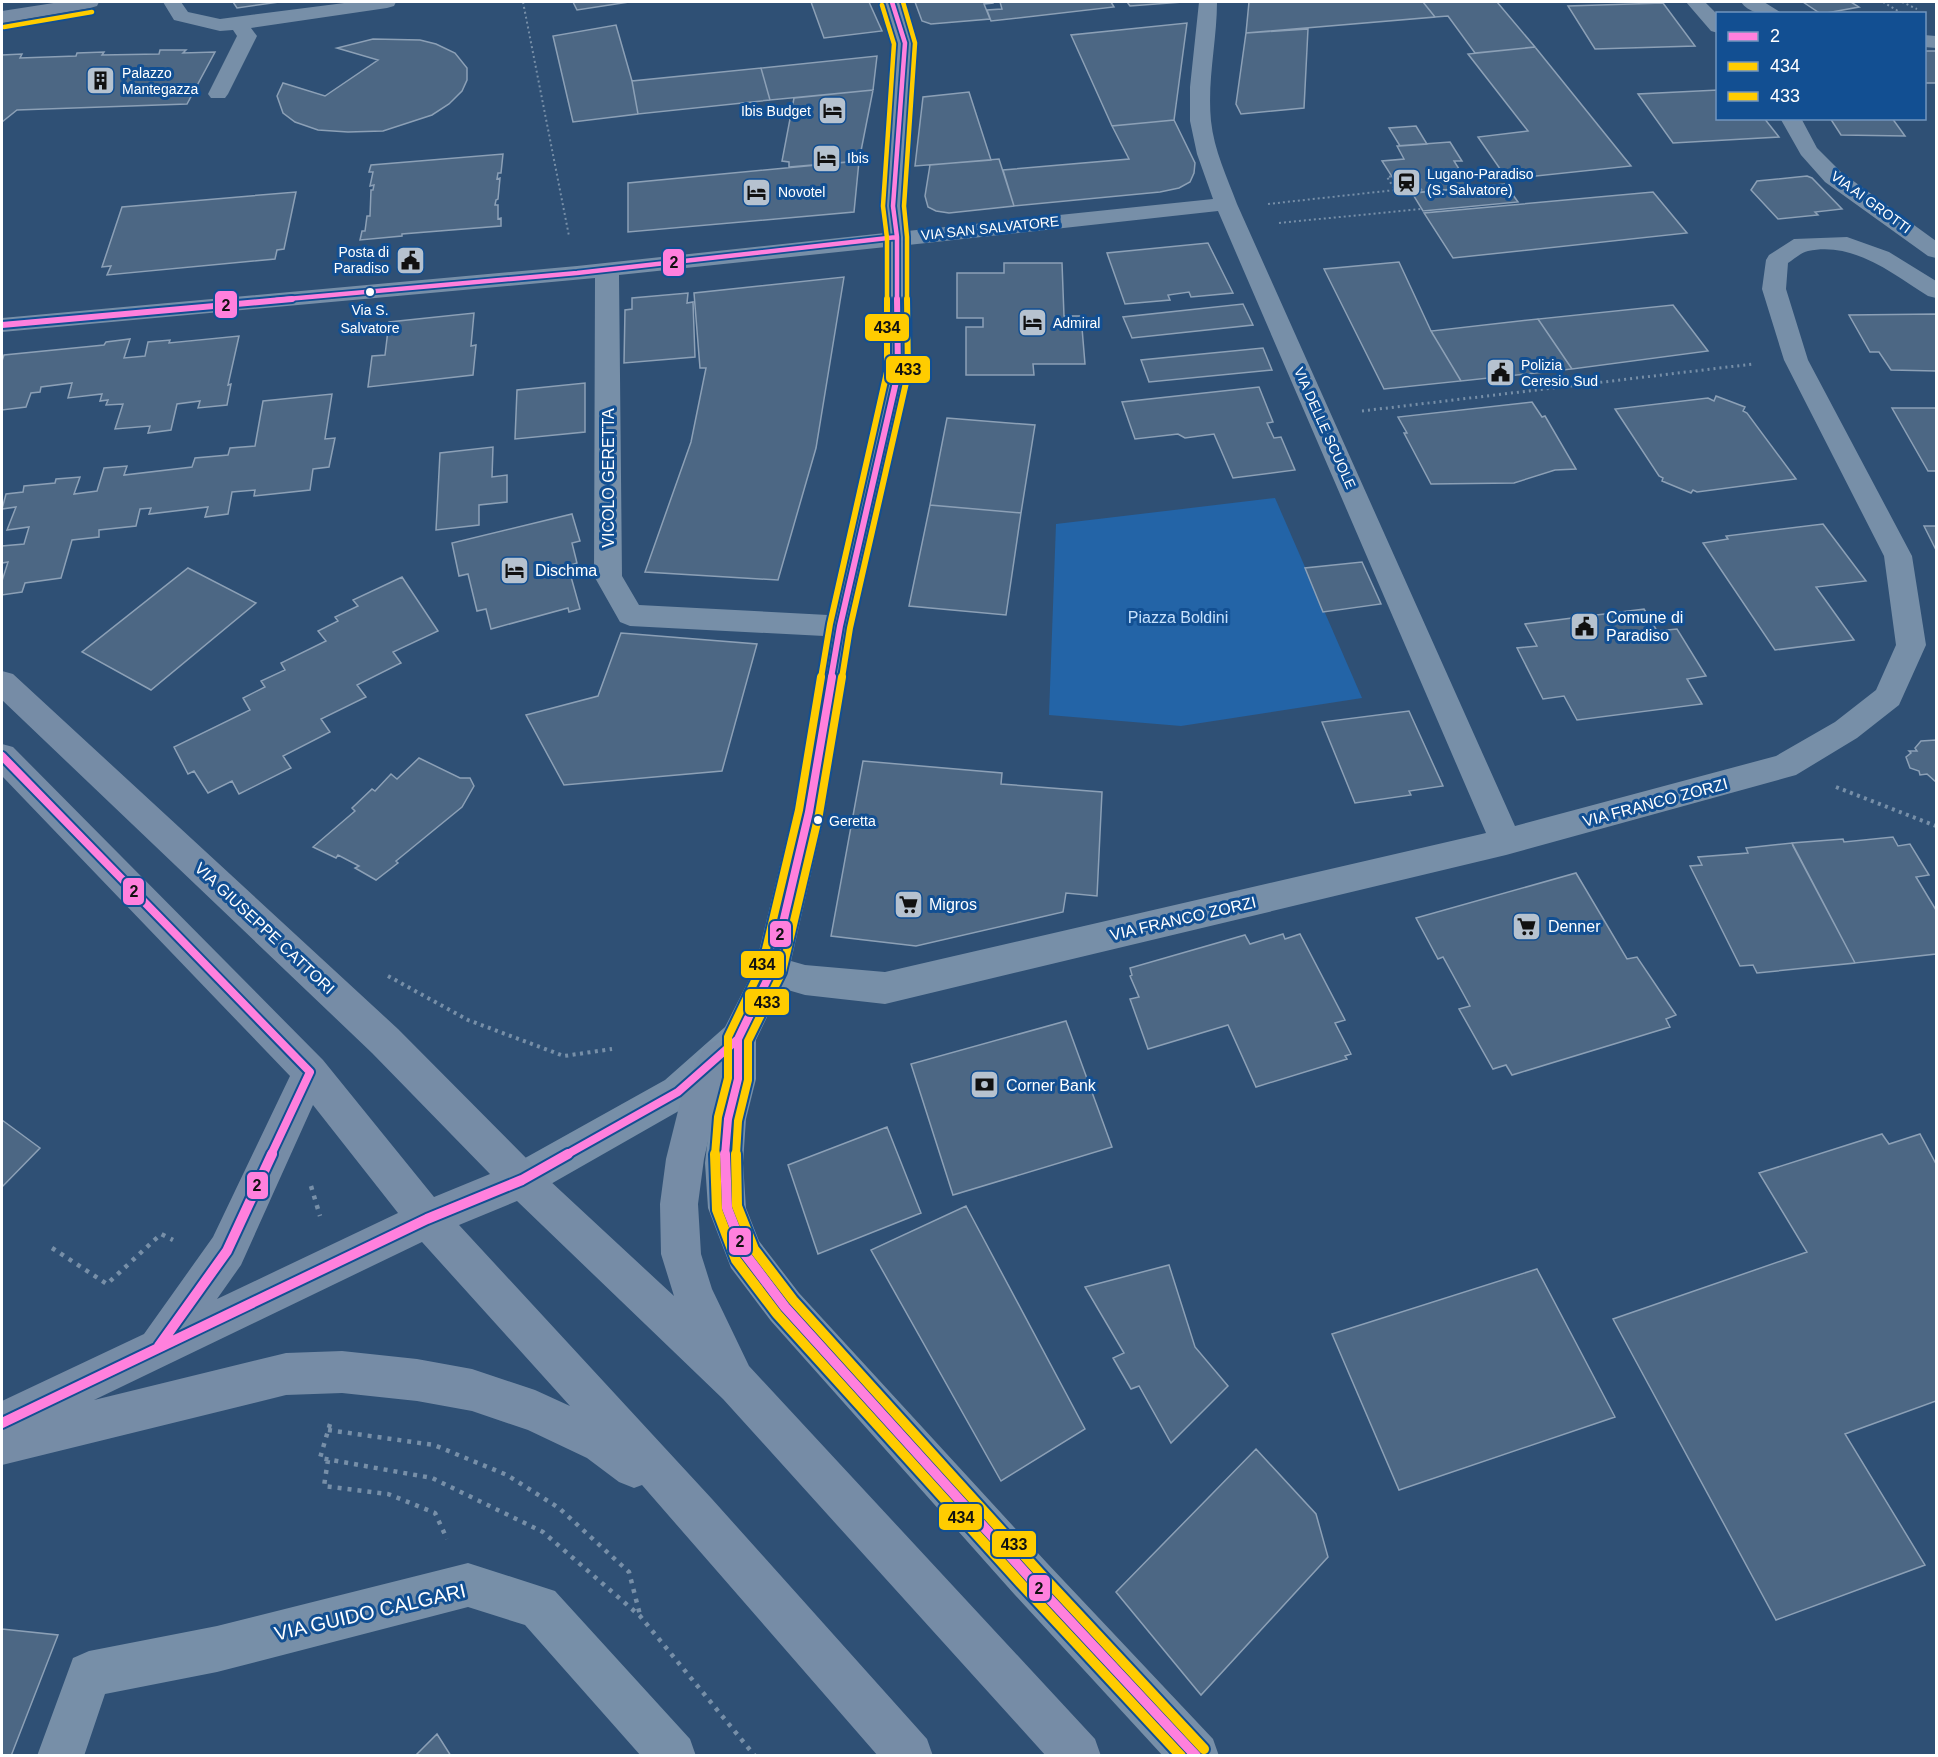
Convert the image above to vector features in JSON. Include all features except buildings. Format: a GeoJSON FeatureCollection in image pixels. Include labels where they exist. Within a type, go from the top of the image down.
{"type":"FeatureCollection","features":[{"type":"Feature","properties":{"kind":"main road"},"geometry":{"type":"LineString","coordinates":[[2,17],[90,2]]}},
{"type":"Feature","properties":{"kind":"main road","name":"VIA GIUSEPPE CATTORI"},"geometry":{"type":"LineString","coordinates":[[2,682],[385,1041],[522,1180],[738,1384]]}},
{"type":"Feature","properties":{"kind":"main road"},"geometry":{"type":"LineString","coordinates":[[2,756],[310,1072],[428,1219],[697,1514],[910,1755]]}},
{"type":"Feature","properties":{"kind":"main road"},"geometry":{"type":"LineString","coordinates":[[728,1048],[701,1091],[685,1159],[679,1204],[681,1254],[694,1296],[738,1384],[1078,1755]]}},
{"type":"Feature","properties":{"kind":"main road"},"geometry":{"type":"LineString","coordinates":[[157,1349],[227,1251],[310,1072]]}},
{"type":"Feature","properties":{"kind":"main road"},"geometry":{"type":"LineString","coordinates":[[2,1423],[428,1219],[522,1180]]}},
{"type":"Feature","properties":{"kind":"main road"},"geometry":{"type":"LineString","coordinates":[[2,1444],[286,1374],[342,1372],[417,1380],[472,1390],[535,1411],[602,1443],[697,1514]]}},
{"type":"Feature","properties":{"kind":"street"},"geometry":{"type":"LineString","coordinates":[[172,2],[182,16],[220,25],[387,2]]}},
{"type":"Feature","properties":{"kind":"street"},"geometry":{"type":"LineString","coordinates":[[522,1180],[678,1092],[728,1048],[772,970],[809,812],[840,626],[898,373],[897,237],[893,206],[905,43],[892,2]]}},
{"type":"Feature","properties":{"kind":"street","name":"VIA DELLE SCUOLE"},"geometry":{"type":"LineString","coordinates":[[1208,2],[1201,102],[1203,135],[1226,204],[1506,842]]}},
{"type":"Feature","properties":{"kind":"street"},"geometry":{"type":"LineString","coordinates":[[1695,2],[1716,25]]}},
{"type":"Feature","properties":{"kind":"street"},"geometry":{"type":"LineString","coordinates":[[1750,2],[1770,12]]}},
{"type":"Feature","properties":{"kind":"street"},"geometry":{"type":"LineString","coordinates":[[218,94],[247,36],[238,24]]}},
{"type":"Feature","properties":{"kind":"street","name":"VIA AI GROTTI"},"geometry":{"type":"LineString","coordinates":[[1791,120],[1809,151],[1833,177],[1936,251]]}},
{"type":"Feature","properties":{"kind":"street","name":"VIA SAN SALVATORE"},"geometry":{"type":"LineString","coordinates":[[2,325],[577,273],[897,237],[1226,204]]}},
{"type":"Feature","properties":{"kind":"street","name":"VIA FRANCO ZORZI"},"geometry":{"type":"LineString","coordinates":[[772,970],[805,980],[885,988],[1506,842],[1785,766],[1846,730],[1888,697],[1911,645],[1899,556],[1796,360],[1774,289],[1777,260],[1802,244],[1847,244],[1881,257],[1936,291]]}},
{"type":"Feature","properties":{"kind":"street","name":"VICOLO GERETTA"},"geometry":{"type":"LineString","coordinates":[[607,269],[608,576],[630,615],[840,626]]}},
{"type":"Feature","properties":{"kind":"street"},"geometry":{"type":"LineString","coordinates":[[728,1048],[738,1079],[728,1119],[724,1163],[727,1208],[745,1254],[793,1315],[1031,1579],[1196,1755]]}},
{"type":"Feature","properties":{"kind":"street","name":"VIA GUIDO CALGARI"},"geometry":{"type":"LineString","coordinates":[[60,1755],[89,1674],[216,1649],[468,1585],[539,1607],[673,1755]]}},
{"type":"Feature","properties":{"kind":"path"},"geometry":{"type":"LineString","coordinates":[[523,2],[577,273]]}},
{"type":"Feature","properties":{"kind":"path"},"geometry":{"type":"LineString","coordinates":[[1883,2],[1900,12]]}},
{"type":"Feature","properties":{"kind":"path"},"geometry":{"type":"LineString","coordinates":[[1226,204],[1267,204],[1395,190],[1387,177],[1411,174],[1423,192]]}},
{"type":"Feature","properties":{"kind":"path"},"geometry":{"type":"LineString","coordinates":[[1275,223],[1421,209]]}},
{"type":"Feature","properties":{"kind":"path"},"geometry":{"type":"LineString","coordinates":[[1319,416],[1796,360]]}},
{"type":"Feature","properties":{"kind":"path"},"geometry":{"type":"LineString","coordinates":[[1785,766],[1936,826]]}},
{"type":"Feature","properties":{"kind":"path"},"geometry":{"type":"LineString","coordinates":[[380,971],[468,1020],[564,1056],[612,1049]]}},
{"type":"Feature","properties":{"kind":"path"},"geometry":{"type":"LineString","coordinates":[[52,1248],[107,1284],[161,1234],[182,1244]]}},
{"type":"Feature","properties":{"kind":"path"},"geometry":{"type":"LineString","coordinates":[[328,1430],[434,1445],[507,1475],[559,1508],[629,1572],[640,1616]]}},
{"type":"Feature","properties":{"kind":"path"},"geometry":{"type":"LineString","coordinates":[[328,1460],[324,1486],[388,1494],[435,1513],[468,1585]]}},
{"type":"Feature","properties":{"kind":"green space","name":"Piazza Boldini"},"geometry":{"type":"Polygon","coordinates":[[[1275,498],[1362,698],[1181,726],[1049,715],[1056,524],[1275,498]]]}},
{"type":"Feature","properties":{"kind":"transit line","name":"2"},"geometry":{"type":"LineString","coordinates":[[2,1423],[427,1219],[522,1180],[678,1092],[738,1039],[772,970],[809,812],[840,626],[898,373],[897,237],[893,206],[905,43],[892,2]]}},
{"type":"Feature","properties":{"kind":"transit line","name":"433"},"geometry":{"type":"LineString","coordinates":[[903,2],[915,43],[904,206],[907,237],[908,374],[850,628],[819,814],[782,972],[748,1041],[748,1080],[738,1121],[735,1163],[737,1206],[754,1249],[793,1300],[1039,1572],[1204,1749]]}},
{"type":"Feature","properties":{"kind":"transit line","name":"434"},"geometry":{"type":"LineString","coordinates":[[882,5],[894,44],[883,206],[887,238],[887,372],[830,624],[799,810],[762,966],[728,1037],[728,1078],[718,1117],[714,1162],[717,1210],[736,1260],[777,1314],[1023,1586],[1181,1756]]}},
{"type":"Feature","properties":{"kind":"transit line","name":"434"},"geometry":{"type":"LineString","coordinates":[[4,27],[92,12]]}},
{"type":"Feature","properties":{"kind":"transit line","name":"2"},"geometry":{"type":"LineString","coordinates":[[2,325],[577,273],[897,237]]}},
{"type":"Feature","properties":{"kind":"transit line","name":"2"},"geometry":{"type":"LineString","coordinates":[[2,756],[310,1072],[227,1251],[159,1346]]}},
{"type":"Feature","properties":{"kind":"transit line","name":"2"},"geometry":{"type":"LineString","coordinates":[[748,1018],[738,1039],[738,1079],[728,1119],[724,1163],[727,1208],[745,1254],[785,1307],[1031,1579],[1196,1756]]}},
{"type":"Feature","properties":{"kind":"place","name":"Palazzo Mantegazza"},"geometry":{"type":"Point","coordinates":[101,81]}},
{"type":"Feature","properties":{"kind":"place","name":"Ibis Budget"},"geometry":{"type":"Point","coordinates":[832,111]}},
{"type":"Feature","properties":{"kind":"place","name":"Ibis"},"geometry":{"type":"Point","coordinates":[826,158]}},
{"type":"Feature","properties":{"kind":"place","name":"Lugano-Paradiso (S. Salvatore)"},"geometry":{"type":"Point","coordinates":[1406,182]}},
{"type":"Feature","properties":{"kind":"place","name":"Novotel"},"geometry":{"type":"Point","coordinates":[757,192]}},
{"type":"Feature","properties":{"kind":"place","name":"Posta di Paradiso"},"geometry":{"type":"Point","coordinates":[410,260]}},
{"type":"Feature","properties":{"kind":"place","name":"Via S. Salvatore"},"geometry":{"type":"Point","coordinates":[370,292]}},
{"type":"Feature","properties":{"kind":"place","name":"Admiral"},"geometry":{"type":"Point","coordinates":[1032,323]}},
{"type":"Feature","properties":{"kind":"place","name":"Polizia Ceresio Sud"},"geometry":{"type":"Point","coordinates":[1500,373]}},
{"type":"Feature","properties":{"kind":"place","name":"Dischma"},"geometry":{"type":"Point","coordinates":[514,570]}},
{"type":"Feature","properties":{"kind":"place","name":"Comune di Paradiso"},"geometry":{"type":"Point","coordinates":[1585,626]}},
{"type":"Feature","properties":{"kind":"place","name":"Geretta"},"geometry":{"type":"Point","coordinates":[818,820]}},
{"type":"Feature","properties":{"kind":"place","name":"Migros"},"geometry":{"type":"Point","coordinates":[908,904]}},
{"type":"Feature","properties":{"kind":"place","name":"Denner"},"geometry":{"type":"Point","coordinates":[1527,926]}},
{"type":"Feature","properties":{"kind":"place","name":"Corner Bank"},"geometry":{"type":"Point","coordinates":[985,1085]}}]}
